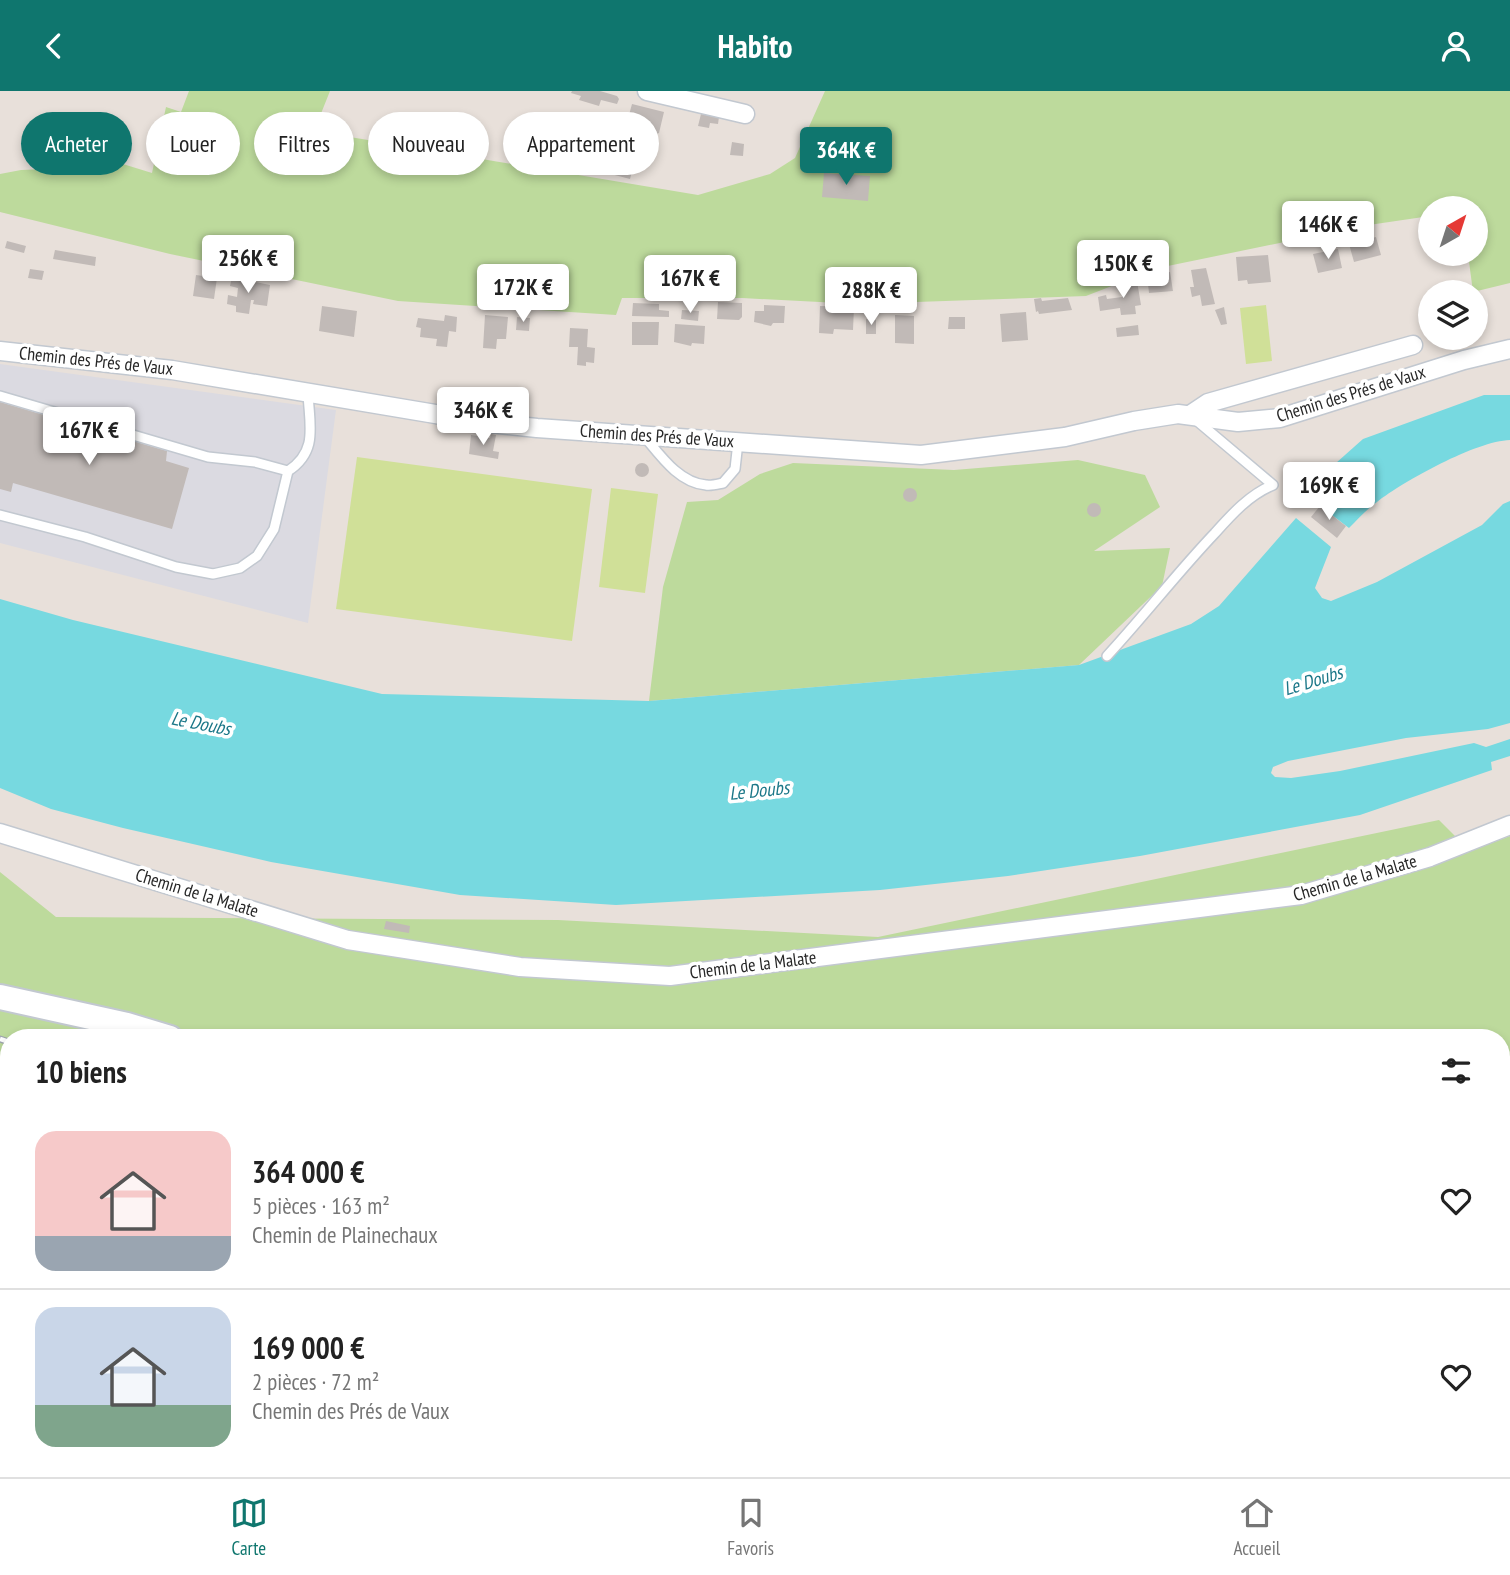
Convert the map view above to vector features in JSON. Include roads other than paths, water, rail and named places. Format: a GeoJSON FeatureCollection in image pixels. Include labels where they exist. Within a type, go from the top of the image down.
{"type":"FeatureCollection","features":[{"type":"Feature","properties":{"kind":"main road"},"geometry":{"type":"LineString","coordinates":[[0,997],[140,1029]]}},
{"type":"Feature","properties":{"kind":"street"},"geometry":{"type":"LineString","coordinates":[[647,91],[745,114]]}},
{"type":"Feature","properties":{"kind":"street","name":"Chemin des Prés de Vaux"},"geometry":{"type":"LineString","coordinates":[[1190,415],[1208,403],[1413,345]]}},
{"type":"Feature","properties":{"kind":"street","name":"Chemin des Prés de Vaux"},"geometry":{"type":"LineString","coordinates":[[0,351],[172,370],[537,429],[921,455],[1065,437],[1178,414],[1238,422],[1280,418],[1464,360],[1510,349]]}},
{"type":"Feature","properties":{"kind":"street","name":"Chemin de la Malate"},"geometry":{"type":"LineString","coordinates":[[0,833],[348,940],[520,967],[670,976],[1301,895],[1430,857],[1510,825]]}},
{"type":"Feature","properties":{"kind":"lane"},"geometry":{"type":"LineString","coordinates":[[0,516],[85,537],[176,567],[213,574],[240,568],[257,556],[274,529],[288,471],[299,464],[310,444],[307,391]]}},
{"type":"Feature","properties":{"kind":"lane"},"geometry":{"type":"LineString","coordinates":[[0,396],[208,457],[255,462],[288,471]]}},
{"type":"Feature","properties":{"kind":"lane"},"geometry":{"type":"LineString","coordinates":[[1107,656],[1184,565],[1237,509],[1261,490],[1273,485],[1190,415]]}},
{"type":"Feature","properties":{"kind":"lane"},"geometry":{"type":"LineString","coordinates":[[642,435],[666,463],[688,480],[706,485],[723,483],[735,470],[738,442]]}},
{"type":"Feature","properties":{"kind":"water"},"geometry":{"type":"Polygon","coordinates":[[[1484,395],[1510,395],[1510,440],[1479,447],[1422,473],[1373,505],[1349,528],[1320,506],[1326,480],[1336,463],[1363,439],[1484,395]]]}},
{"type":"Feature","properties":{"kind":"water","name":"Le Doubs"},"geometry":{"type":"Polygon","coordinates":[[[1510,501],[1510,723],[1488,729],[1406,738],[1288,761],[1273,767],[1271,773],[1275,777],[1291,778],[1340,771],[1474,743],[1486,747],[1510,739],[1510,756],[1491,762],[1492,770],[1360,815],[1140,856],[1008,876],[880,890],[616,905],[460,895],[271,862],[51,809],[0,788],[0,599],[73,620],[382,694],[649,701],[1079,665],[1191,624],[1219,606],[1296,518],[1331,547],[1315,588],[1322,598],[1331,601],[1377,582],[1482,525],[1503,504],[1510,501]]]}}]}
